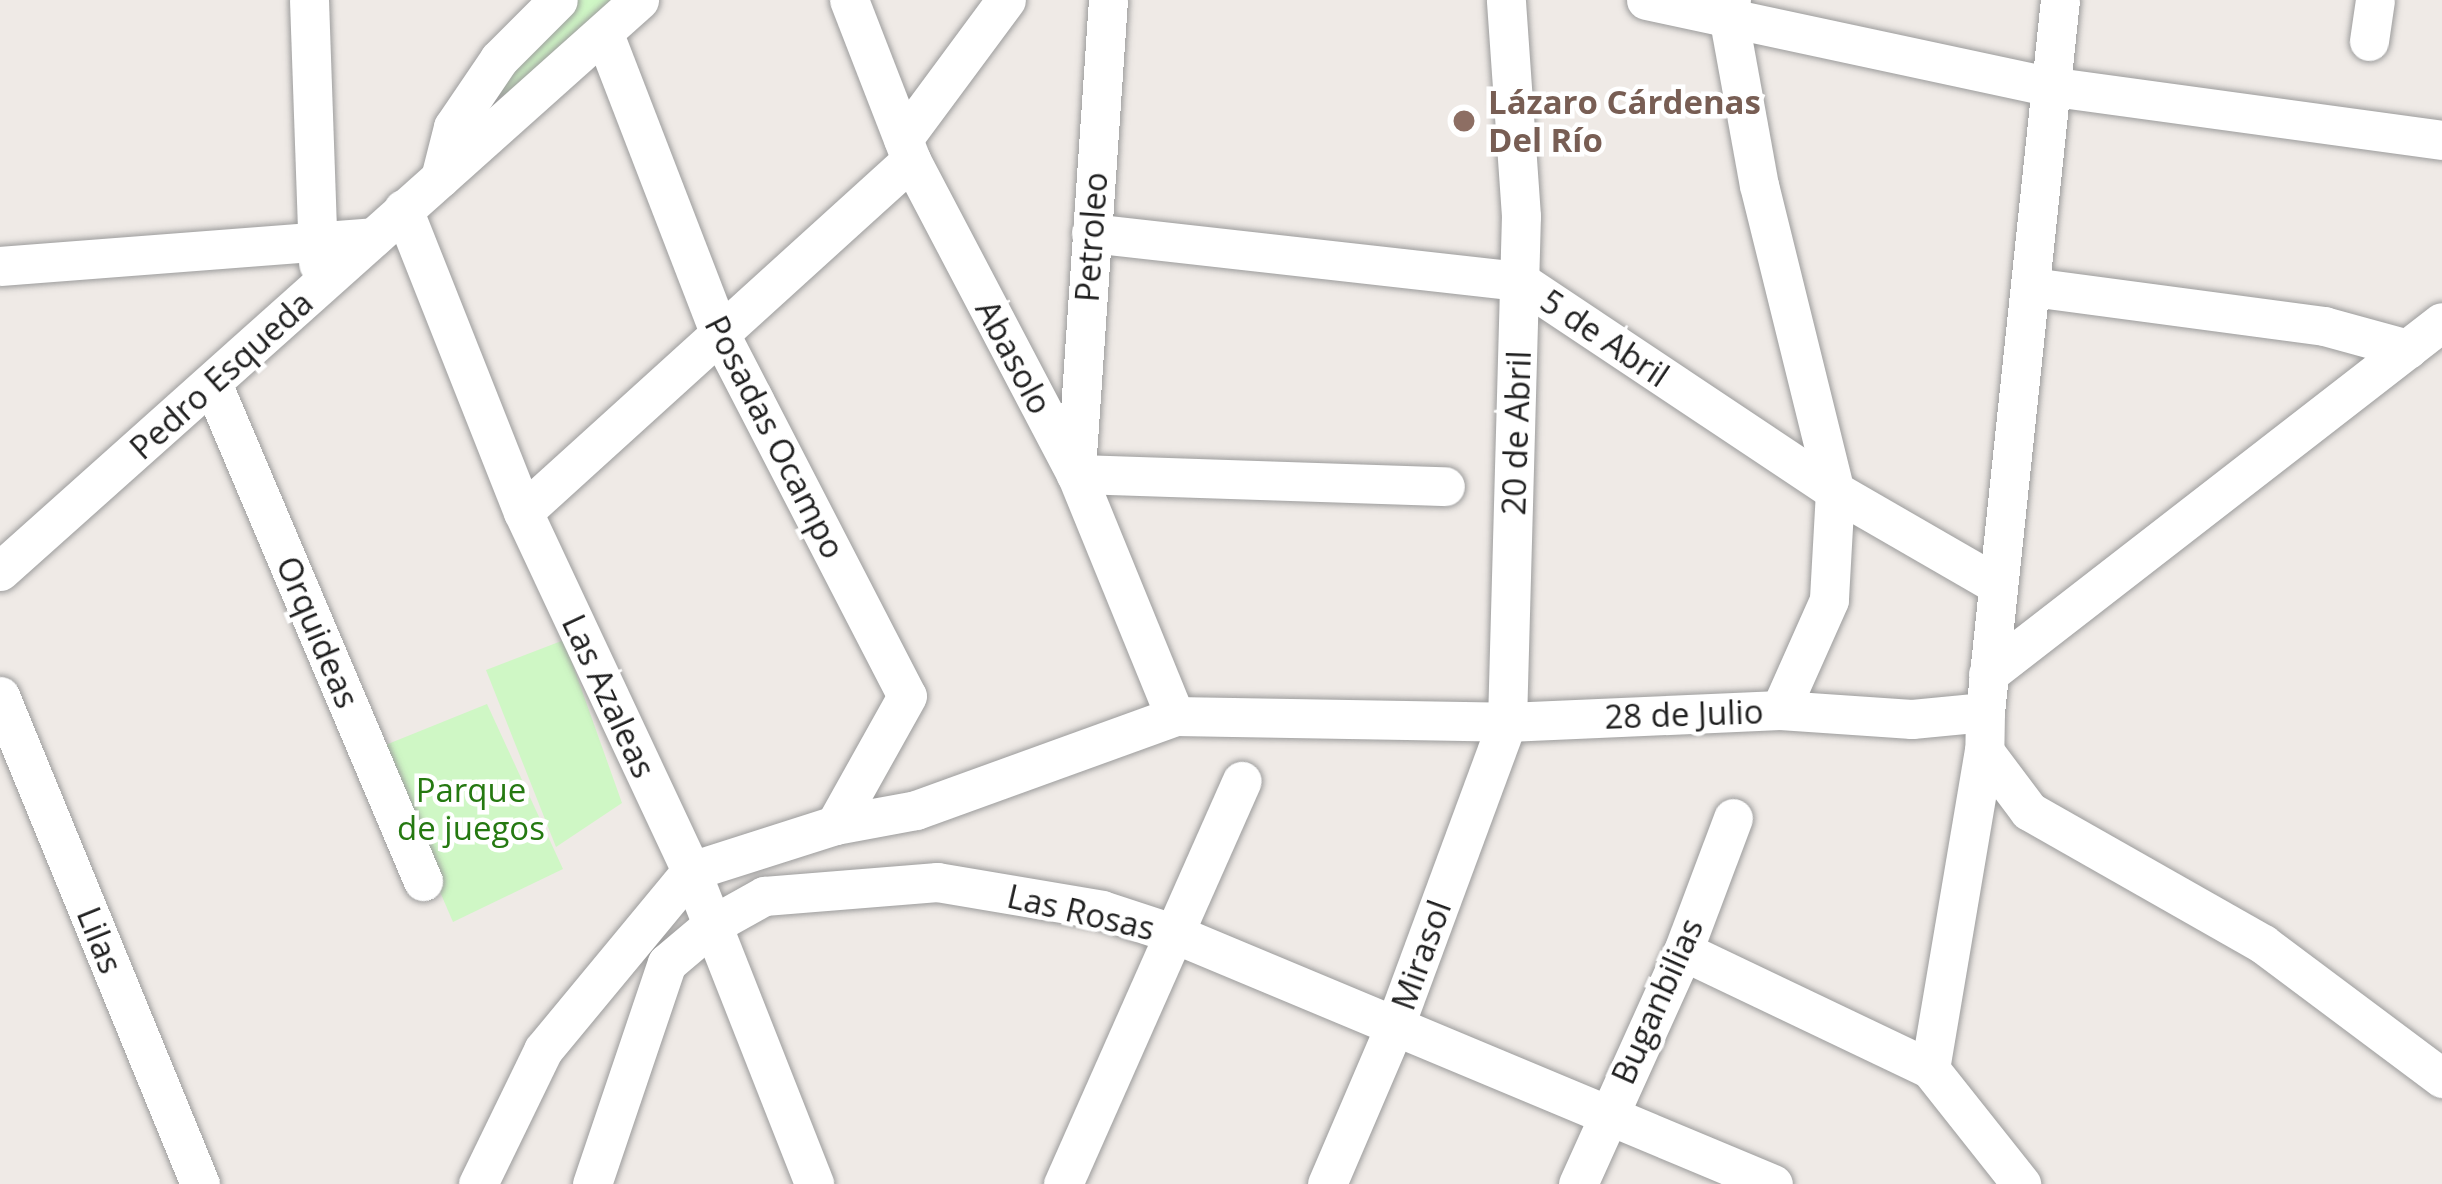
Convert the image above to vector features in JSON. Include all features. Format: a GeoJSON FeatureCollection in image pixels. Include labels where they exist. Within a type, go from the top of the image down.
{"type":"FeatureCollection","features":[{"type":"Feature","properties":{"kind":"street"},"geometry":{"type":"LineString","coordinates":[[309,0],[319,288]]}},
{"type":"Feature","properties":{"kind":"street"},"geometry":{"type":"LineString","coordinates":[[440,178],[452,127],[499,59],[558,0]]}},
{"type":"Feature","properties":{"kind":"street","name":"Pedro Esqueda"},"geometry":{"type":"LineString","coordinates":[[0,571],[639,0]]}},
{"type":"Feature","properties":{"kind":"street","name":"Abasolo"},"geometry":{"type":"LineString","coordinates":[[849,0],[907,149],[1076,474],[1175,716]]}},
{"type":"Feature","properties":{"kind":"street"},"geometry":{"type":"LineString","coordinates":[[524,512],[720,334],[907,149],[1006,0]]}},
{"type":"Feature","properties":{"kind":"street","name":"Petroleo"},"geometry":{"type":"LineString","coordinates":[[1076,474],[1108,0]]}},
{"type":"Feature","properties":{"kind":"street","name":"20 de Abril"},"geometry":{"type":"LineString","coordinates":[[1506,0],[1521,216],[1507,722]]}},
{"type":"Feature","properties":{"kind":"street"},"geometry":{"type":"LineString","coordinates":[[1646,0],[1730,8],[2048,86],[2442,140]]}},
{"type":"Feature","properties":{"kind":"street"},"geometry":{"type":"LineString","coordinates":[[1930,1069],[1986,712],[2060,0]]}},
{"type":"Feature","properties":{"kind":"street"},"geometry":{"type":"LineString","coordinates":[[2369,41],[2375,0]]}},
{"type":"Feature","properties":{"kind":"street"},"geometry":{"type":"LineString","coordinates":[[1730,8],[1759,185],[1835,491],[1829,600],[1780,710]]}},
{"type":"Feature","properties":{"kind":"street","name":"Posadas Ocampo"},"geometry":{"type":"LineString","coordinates":[[604,34],[720,334],[907,696],[835,825]]}},
{"type":"Feature","properties":{"kind":"street","name":"Las Azaleas"},"geometry":{"type":"LineString","coordinates":[[403,209],[524,512],[691,871],[814,1184]]}},
{"type":"Feature","properties":{"kind":"street","name":"5 de Abril"},"geometry":{"type":"LineString","coordinates":[[1091,233],[1520,281],[1835,491],[1996,584]]}},
{"type":"Feature","properties":{"kind":"street"},"geometry":{"type":"LineString","coordinates":[[0,266],[373,237]]}},
{"type":"Feature","properties":{"kind":"street"},"geometry":{"type":"LineString","coordinates":[[2032,287],[2324,326],[2408,349]]}},
{"type":"Feature","properties":{"kind":"street"},"geometry":{"type":"LineString","coordinates":[[1986,712],[2442,322]]}},
{"type":"Feature","properties":{"kind":"street","name":"Orquideas"},"geometry":{"type":"LineString","coordinates":[[212,383],[423,881]]}},
{"type":"Feature","properties":{"kind":"street"},"geometry":{"type":"LineString","coordinates":[[1076,474],[1445,486]]}},
{"type":"Feature","properties":{"kind":"street","name":"Lilas"},"geometry":{"type":"LineString","coordinates":[[0,696],[200,1184]]}},
{"type":"Feature","properties":{"kind":"street","name":"28 de Julio"},"geometry":{"type":"LineString","coordinates":[[691,871],[835,825],[916,810],[1175,716],[1507,722],[1780,710],[1912,718],[1986,712]]}},
{"type":"Feature","properties":{"kind":"street"},"geometry":{"type":"LineString","coordinates":[[1986,712],[2029,811],[2263,944],[2442,1078]]}},
{"type":"Feature","properties":{"kind":"street","name":"Mirasol"},"geometry":{"type":"LineString","coordinates":[[1327,1184],[1395,1025],[1507,722]]}},
{"type":"Feature","properties":{"kind":"street"},"geometry":{"type":"LineString","coordinates":[[1063,1184],[1243,781]]}},
{"type":"Feature","properties":{"kind":"street","name":"Buganbilias"},"geometry":{"type":"LineString","coordinates":[[1578,1184],[1683,951],[1733,818]]}},
{"type":"Feature","properties":{"kind":"street"},"geometry":{"type":"LineString","coordinates":[[478,1184],[543,1049],[691,871]]}},
{"type":"Feature","properties":{"kind":"street","name":"Las Rosas"},"geometry":{"type":"LineString","coordinates":[[592,1184],[668,963],[712,925],[764,896],[937,882],[1102,910],[1175,934],[1773,1184]]}},
{"type":"Feature","properties":{"kind":"street"},"geometry":{"type":"LineString","coordinates":[[1683,951],[1930,1069],[2021,1184]]}},
{"type":"Feature","properties":{"kind":"green space"},"geometry":{"type":"Polygon","coordinates":[[[574,0],[618,0],[522,87],[477,107],[574,0]]]}},
{"type":"Feature","properties":{"kind":"green space"},"geometry":{"type":"Polygon","coordinates":[[[564,640],[622,803],[556,847],[486,670],[564,640]]]}},
{"type":"Feature","properties":{"kind":"green space","name":"Parque de juegos"},"geometry":{"type":"Polygon","coordinates":[[[487,704],[563,869],[453,922],[378,748],[487,704]]]}},
{"type":"Feature","properties":{"kind":"place","name":"Lázaro Cárdenas Del Río"},"geometry":{"type":"Point","coordinates":[1464,121]}}]}
